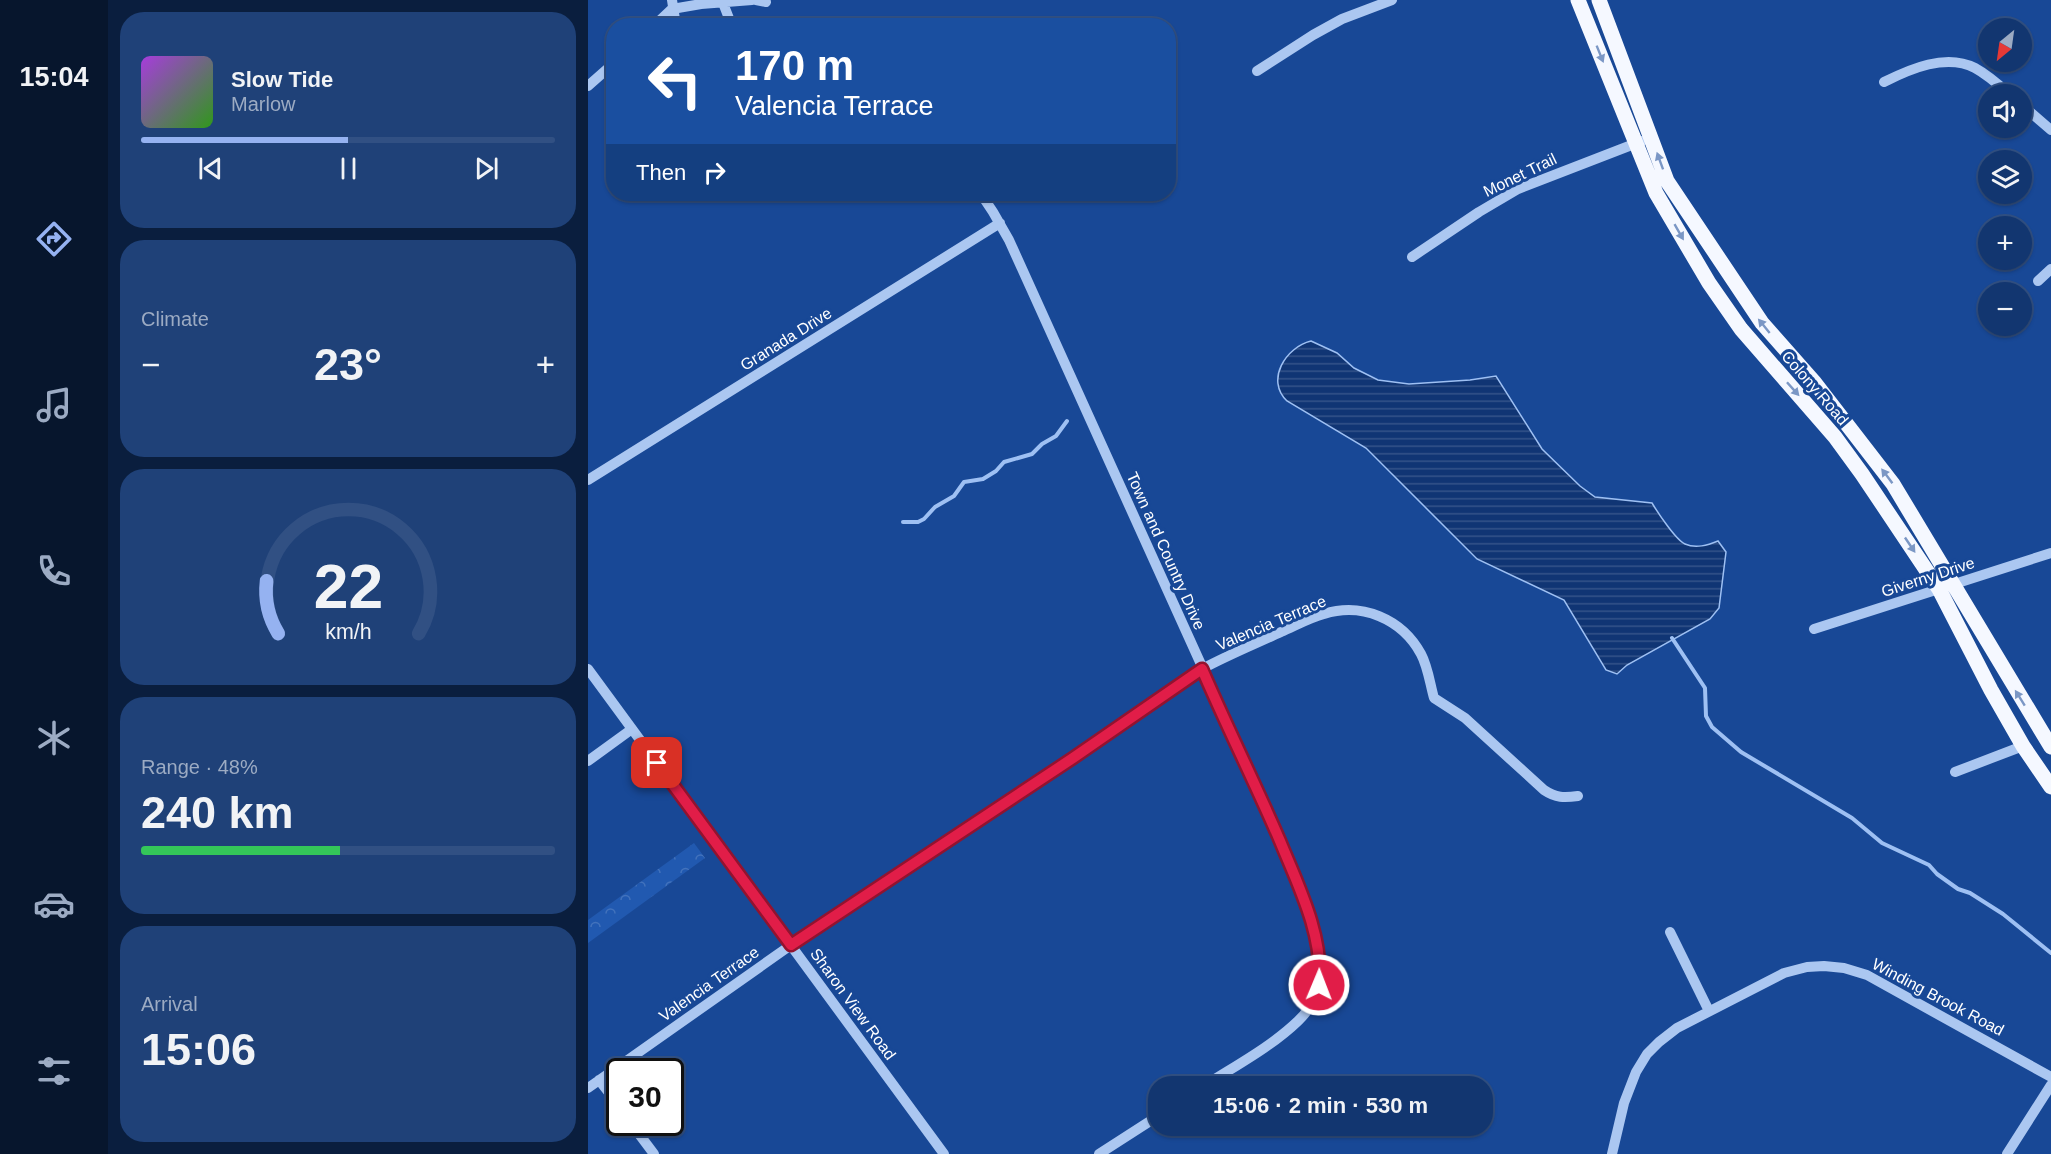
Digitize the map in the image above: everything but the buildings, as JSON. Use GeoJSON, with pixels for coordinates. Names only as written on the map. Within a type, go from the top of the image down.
{"type":"FeatureCollection","features":[{"type":"Feature","properties":{"kind":"main road","name":"Colony Road"},"geometry":{"type":"LineString","coordinates":[[1578,0],[1656,193],[1709,283],[1741,329],[1835,437],[1946,587],[2048,738]]}},
{"type":"Feature","properties":{"kind":"main road","name":"Colony Road"},"geometry":{"type":"LineString","coordinates":[[1599,0],[1667,181],[1762,323],[1815,383],[1893,484],[1946,587],[1991,690],[2023,746],[2051,787]]}},
{"type":"Feature","properties":{"kind":"street"},"geometry":{"type":"LineString","coordinates":[[1257,70],[1342,19],[1392,0]]}},
{"type":"Feature","properties":{"kind":"street"},"geometry":{"type":"LineString","coordinates":[[661,18],[672,4],[758,1]]}},
{"type":"Feature","properties":{"kind":"street"},"geometry":{"type":"LineString","coordinates":[[723,3],[729,18]]}},
{"type":"Feature","properties":{"kind":"street"},"geometry":{"type":"LineString","coordinates":[[1884,82],[1923,65],[1958,63],[1976,68],[1996,84]]}},
{"type":"Feature","properties":{"kind":"street"},"geometry":{"type":"LineString","coordinates":[[588,86],[606,70]]}},
{"type":"Feature","properties":{"kind":"street"},"geometry":{"type":"LineString","coordinates":[[2032,114],[2051,130]]}},
{"type":"Feature","properties":{"kind":"street","name":"Monet Trail"},"geometry":{"type":"LineString","coordinates":[[1412,257],[1518,189],[1651,138]]}},
{"type":"Feature","properties":{"kind":"street","name":"Town and Country Drive"},"geometry":{"type":"LineString","coordinates":[[986,201],[1000,223],[1296,877],[1317,941],[1320,969],[1317,993],[1309,1007],[1299,1020],[1219,1076]]}},
{"type":"Feature","properties":{"kind":"street","name":"Granada Drive"},"geometry":{"type":"LineString","coordinates":[[588,480],[1000,223]]}},
{"type":"Feature","properties":{"kind":"street"},"geometry":{"type":"LineString","coordinates":[[2038,281],[2051,269]]}},
{"type":"Feature","properties":{"kind":"street","name":"Giverny Drive"},"geometry":{"type":"LineString","coordinates":[[1814,628],[2051,553]]}},
{"type":"Feature","properties":{"kind":"street","name":"Valencia Terrace"},"geometry":{"type":"LineString","coordinates":[[588,1088],[791,945],[1073,758],[1202,669],[1323,614],[1341,610],[1362,610],[1386,619],[1399,627],[1411,639],[1424,660],[1434,698],[1465,718],[1544,790],[1564,798],[1578,796]]}},
{"type":"Feature","properties":{"kind":"street","name":"Sharon View Road"},"geometry":{"type":"LineString","coordinates":[[588,669],[944,1154]]}},
{"type":"Feature","properties":{"kind":"street"},"geometry":{"type":"LineString","coordinates":[[588,761],[632,729]]}},
{"type":"Feature","properties":{"kind":"street"},"geometry":{"type":"LineString","coordinates":[[1954,772],[2023,746]]}},
{"type":"Feature","properties":{"kind":"street"},"geometry":{"type":"LineString","coordinates":[[1670,932],[1709,1011]]}},
{"type":"Feature","properties":{"kind":"street","name":"Winding Brook Road"},"geometry":{"type":"LineString","coordinates":[[1612,1154],[1628,1091],[1647,1054],[1659,1042],[1677,1028],[1709,1011],[1784,973],[1807,967],[1844,968],[1867,975],[2051,1077]]}},
{"type":"Feature","properties":{"kind":"street"},"geometry":{"type":"LineString","coordinates":[[599,1080],[606,1089]]}},
{"type":"Feature","properties":{"kind":"street"},"geometry":{"type":"LineString","coordinates":[[2007,1154],[2051,1085]]}},
{"type":"Feature","properties":{"kind":"street"},"geometry":{"type":"LineString","coordinates":[[1099,1154],[1148,1122]]}},
{"type":"Feature","properties":{"kind":"street"},"geometry":{"type":"LineString","coordinates":[[640,1136],[654,1154]]}},
{"type":"Feature","properties":{"kind":"green space"},"geometry":{"type":"Polygon","coordinates":[[[694,843],[705,858],[588,943],[588,920],[694,843]]]}},
{"type":"Feature","properties":{"kind":"shaded area"},"geometry":{"type":"Polygon","coordinates":[[[1311,341],[1337,353],[1354,368],[1378,380],[1409,384],[1496,376],[1542,449],[1580,486],[1595,497],[1652,503],[1672,532],[1685,544],[1698,546],[1718,541],[1726,552],[1719,608],[1710,619],[1627,665],[1617,674],[1606,670],[1564,600],[1477,559],[1366,448],[1287,401],[1278,384],[1281,365],[1294,350],[1311,341]]]}},
{"type":"Feature","properties":{"kind":"waterway"},"geometry":{"type":"LineString","coordinates":[[903,522],[918,522],[924,519],[935,507],[954,496],[964,482],[983,479],[996,471],[1004,462],[1032,454],[1042,444],[1056,436],[1067,421]]}},
{"type":"Feature","properties":{"kind":"waterway"},"geometry":{"type":"LineString","coordinates":[[1672,638],[1705,688],[1706,716],[1712,727],[1741,752],[1852,818],[1882,843],[1929,865],[1937,874],[1958,889],[1970,893],[2003,914],[2051,953]]}},
{"type":"Feature","properties":{"kind":"route"},"geometry":{"type":"LineString","coordinates":[[657,763],[791,945],[1073,758],[1202,669],[1296,877],[1317,941],[1320,959],[1319,985]]}}]}
